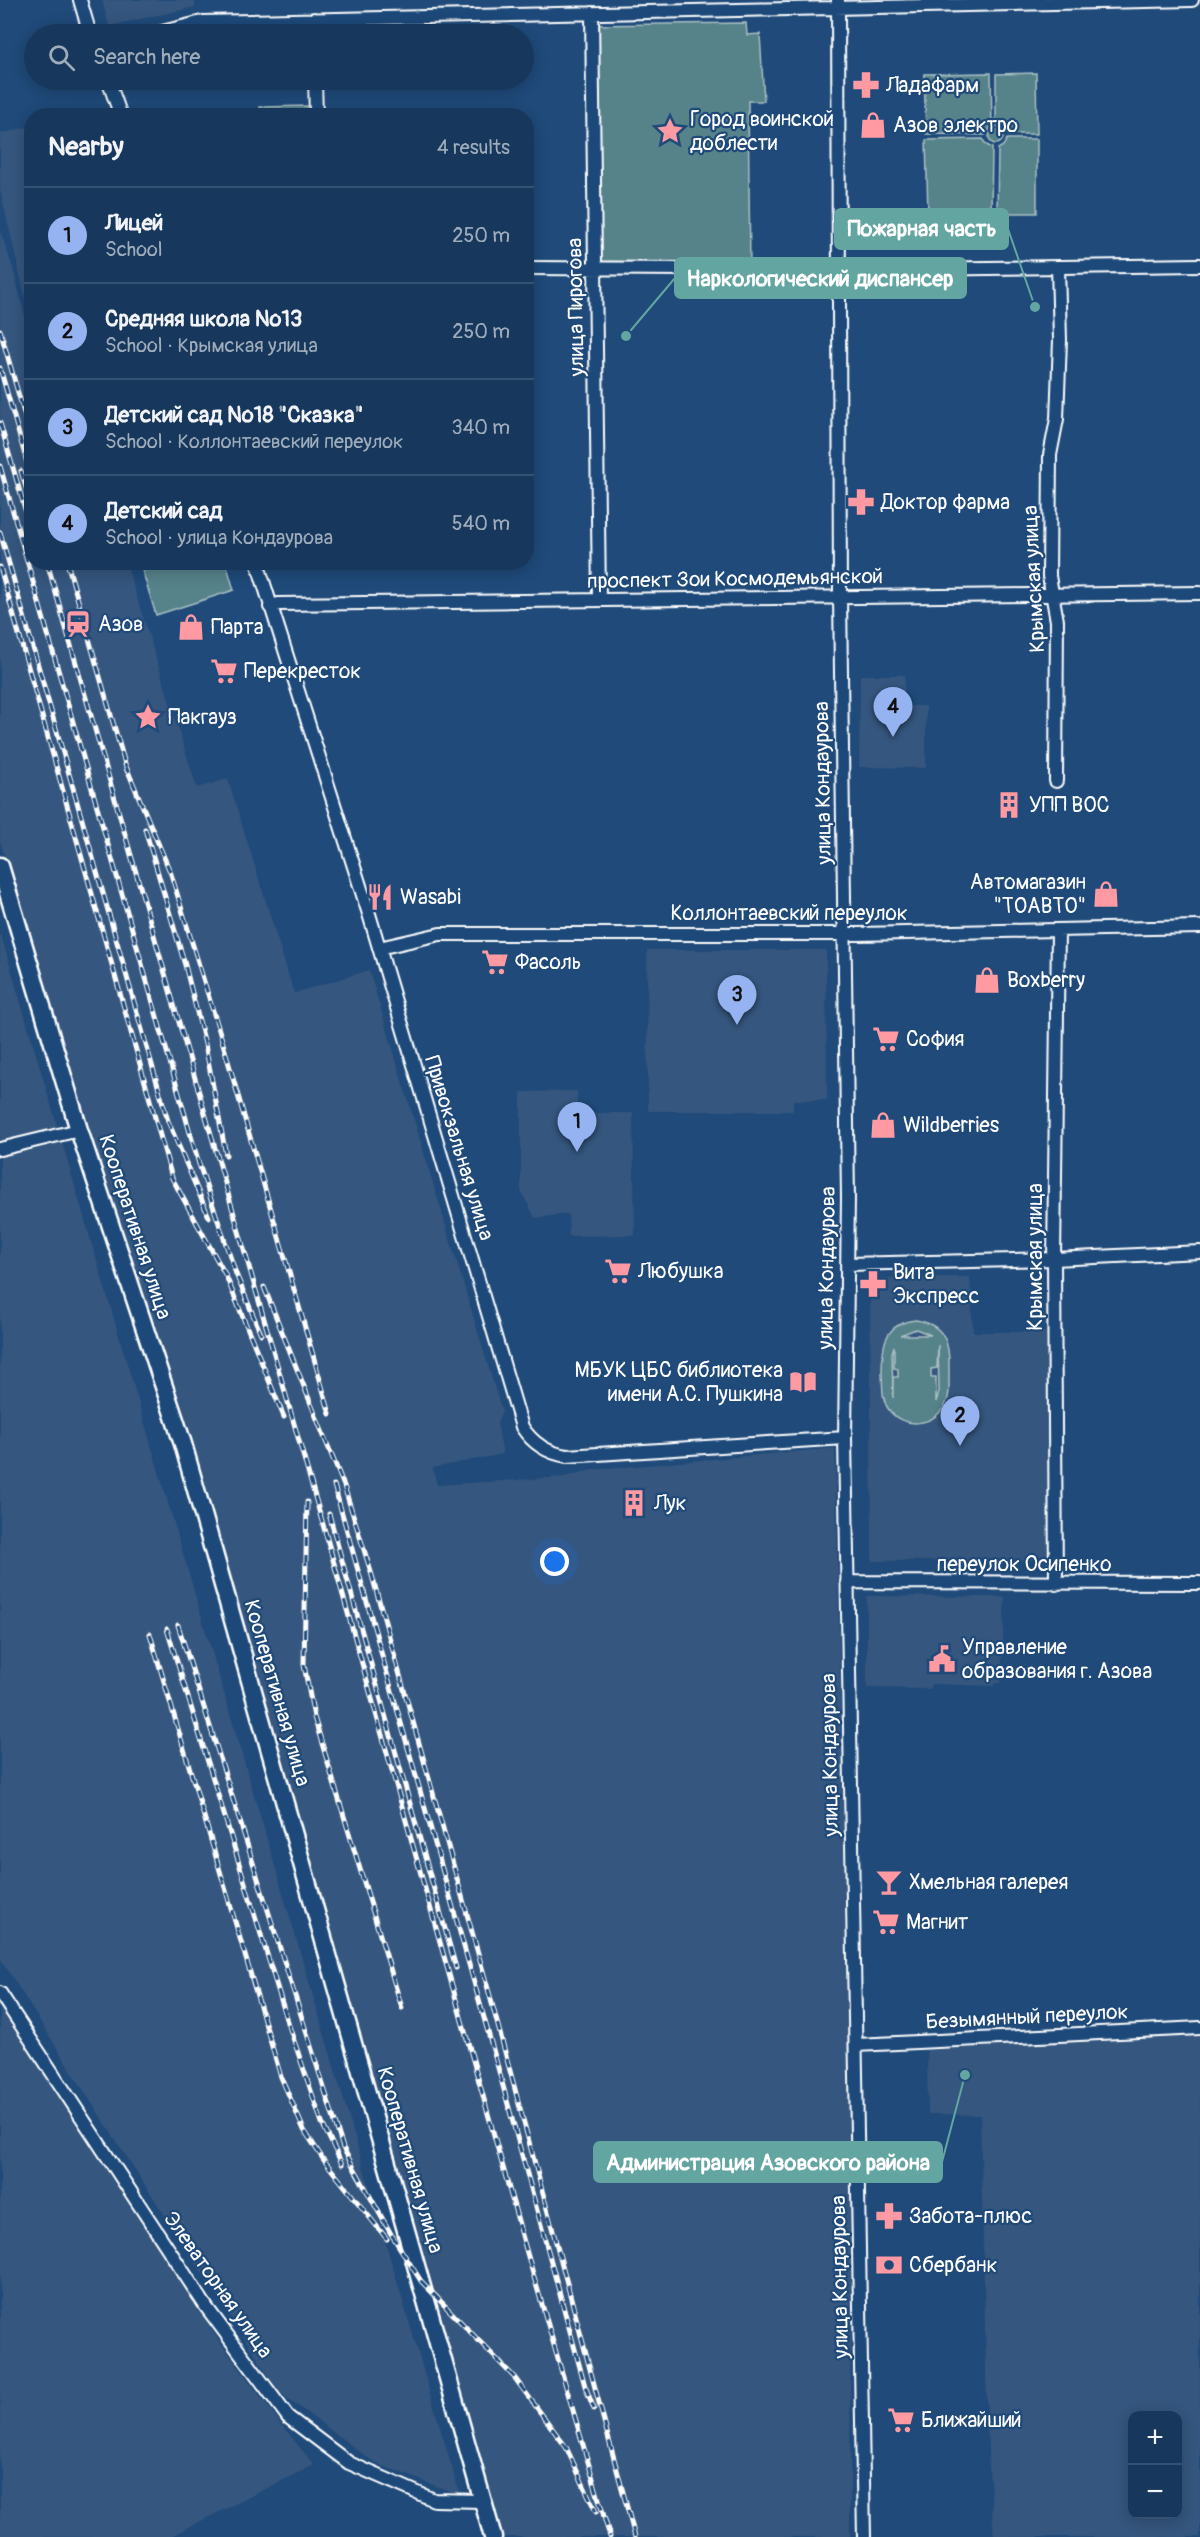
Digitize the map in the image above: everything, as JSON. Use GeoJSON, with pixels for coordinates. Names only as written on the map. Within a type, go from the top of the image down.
{"type":"FeatureCollection","features":[{"type":"Feature","properties":{"kind":"main road","name":"Кооперативная улица"},"geometry":{"type":"LineString","coordinates":[[0,866],[79,1130],[183,1444],[454,2394],[492,2537]]}},
{"type":"Feature","properties":{"kind":"street"},"geometry":{"type":"LineString","coordinates":[[78,0],[87,24]]}},
{"type":"Feature","properties":{"kind":"street"},"geometry":{"type":"LineString","coordinates":[[194,24],[838,4],[1192,0]]}},
{"type":"Feature","properties":{"kind":"street","name":"улица Кондаурова"},"geometry":{"type":"LineString","coordinates":[[838,4],[840,597],[847,1264],[845,1438],[864,2537]]}},
{"type":"Feature","properties":{"kind":"street","name":"улица Пирогова"},"geometry":{"type":"LineString","coordinates":[[592,13],[599,600]]}},
{"type":"Feature","properties":{"kind":"street"},"geometry":{"type":"LineString","coordinates":[[314,19],[314,24]]}},
{"type":"Feature","properties":{"kind":"street"},"geometry":{"type":"LineString","coordinates":[[112,90],[118,108]]}},
{"type":"Feature","properties":{"kind":"street"},"geometry":{"type":"LineString","coordinates":[[315,90],[316,108]]}},
{"type":"Feature","properties":{"kind":"street"},"geometry":{"type":"LineString","coordinates":[[534,268],[840,270],[1200,265]]}},
{"type":"Feature","properties":{"kind":"street","name":"Крымская улица"},"geometry":{"type":"LineString","coordinates":[[1056,781],[1057,621],[1049,576],[1050,462],[1057,418],[1059,374],[1058,267]]}},
{"type":"Feature","properties":{"kind":"street","name":"Привокзальная улица"},"geometry":{"type":"LineString","coordinates":[[259,570],[380,948],[522,1427],[529,1438],[538,1446],[567,1456],[845,1438]]}},
{"type":"Feature","properties":{"kind":"street","name":"проспект Зои Космодемьянской"},"geometry":{"type":"LineString","coordinates":[[270,606],[278,604],[1200,593]]}},
{"type":"Feature","properties":{"kind":"street","name":"Коллонтаевский переулок"},"geometry":{"type":"LineString","coordinates":[[380,948],[440,934],[844,933],[1200,927]]}},
{"type":"Feature","properties":{"kind":"street","name":"Крымская улица"},"geometry":{"type":"LineString","coordinates":[[1056,1584],[1054,1259],[1058,931]]}},
{"type":"Feature","properties":{"kind":"street"},"geometry":{"type":"LineString","coordinates":[[0,1149],[79,1130]]}},
{"type":"Feature","properties":{"kind":"street"},"geometry":{"type":"LineString","coordinates":[[847,1264],[1054,1259],[1200,1252]]}},
{"type":"Feature","properties":{"kind":"street","name":"переулок Осипенко"},"geometry":{"type":"LineString","coordinates":[[847,1582],[1200,1583]]}},
{"type":"Feature","properties":{"kind":"street","name":"Элеваторная улица"},"geometry":{"type":"LineString","coordinates":[[0,1993],[207,2308],[288,2417],[349,2463],[434,2500],[482,2501]]}},
{"type":"Feature","properties":{"kind":"street","name":"Безымянный переулок"},"geometry":{"type":"LineString","coordinates":[[856,2045],[1200,2028]]}},
{"type":"Feature","properties":{"kind":"shaded area"},"geometry":{"type":"Polygon","coordinates":[[[102,0],[195,0],[195,7],[118,24],[108,24],[102,0]]]}},
{"type":"Feature","properties":{"kind":"shaded area"},"geometry":{"type":"Polygon","coordinates":[[[24,128],[24,292],[0,190],[0,134],[24,128]]]}},
{"type":"Feature","properties":{"kind":"shaded area"},"geometry":{"type":"Polygon","coordinates":[[[0,231],[13,268],[24,313],[24,570],[128,570],[197,788],[228,779],[294,993],[369,970],[502,1412],[497,1423],[503,1454],[433,1468],[437,1485],[564,1477],[591,1470],[835,1448],[851,2185],[850,2537],[504,2537],[363,2047],[0,841],[0,231]]]}},
{"type":"Feature","properties":{"kind":"shaded area"},"geometry":{"type":"Polygon","coordinates":[[[860,675],[905,675],[904,706],[926,706],[926,768],[859,767],[860,675]]]}},
{"type":"Feature","properties":{"kind":"shaded area"},"geometry":{"type":"Polygon","coordinates":[[[0,932],[460,2495],[375,2463],[280,2393],[0,1958],[0,932]]]}},
{"type":"Feature","properties":{"kind":"shaded area"},"geometry":{"type":"Polygon","coordinates":[[[647,950],[826,950],[827,1100],[793,1100],[793,1111],[648,1111],[647,950]]]}},
{"type":"Feature","properties":{"kind":"shaded area"},"geometry":{"type":"Polygon","coordinates":[[[577,1091],[577,1113],[633,1113],[635,1235],[569,1236],[568,1214],[535,1218],[521,1191],[521,1092],[577,1091]]]}},
{"type":"Feature","properties":{"kind":"shaded area"},"geometry":{"type":"Polygon","coordinates":[[[970,1277],[973,1332],[1047,1332],[1048,1560],[872,1561],[870,1278],[970,1277]]]}},
{"type":"Feature","properties":{"kind":"shaded area"},"geometry":{"type":"Polygon","coordinates":[[[867,1596],[1005,1597],[1001,1683],[995,1683],[994,1686],[931,1684],[930,1689],[867,1688],[867,1596]]]}},
{"type":"Feature","properties":{"kind":"shaded area"},"geometry":{"type":"Polygon","coordinates":[[[0,2001],[217,2338],[314,2465],[169,2537],[0,2537],[0,2001]]]}},
{"type":"Feature","properties":{"kind":"shaded area"},"geometry":{"type":"Polygon","coordinates":[[[1200,2034],[1200,2537],[994,2537],[988,2454],[980,2115],[928,2114],[927,2050],[1200,2034]]]}},
{"type":"Feature","properties":{"kind":"green space"},"geometry":{"type":"Polygon","coordinates":[[[746,23],[747,35],[760,34],[764,101],[748,101],[750,267],[596,267],[593,25],[746,23]]]}},
{"type":"Feature","properties":{"kind":"green space"},"geometry":{"type":"Polygon","coordinates":[[[991,73],[992,126],[985,135],[926,134],[924,74],[991,73]]]}},
{"type":"Feature","properties":{"kind":"green space"},"geometry":{"type":"Polygon","coordinates":[[[1036,73],[1037,134],[1007,134],[996,126],[996,74],[1036,73]]]}},
{"type":"Feature","properties":{"kind":"green space"},"geometry":{"type":"Polygon","coordinates":[[[309,106],[309,108],[260,108],[309,106]]]}},
{"type":"Feature","properties":{"kind":"green space"},"geometry":{"type":"Polygon","coordinates":[[[996,130],[1001,132],[1003,137],[1001,142],[996,144],[991,142],[989,137],[991,132],[996,130]]]}},
{"type":"Feature","properties":{"kind":"green space"},"geometry":{"type":"Polygon","coordinates":[[[983,139],[985,144],[992,148],[991,212],[928,213],[926,140],[983,139]]]}},
{"type":"Feature","properties":{"kind":"green space"},"geometry":{"type":"Polygon","coordinates":[[[1007,139],[1037,139],[1037,213],[997,213],[998,149],[1007,139]]]}},
{"type":"Feature","properties":{"kind":"green space"},"geometry":{"type":"Polygon","coordinates":[[[142,570],[228,570],[234,590],[156,615],[142,570]]]}},
{"type":"Feature","properties":{"kind":"green space"},"geometry":{"type":"Polygon","coordinates":[[[916,1320],[936,1328],[942,1334],[948,1350],[949,1395],[941,1411],[935,1417],[919,1423],[903,1421],[895,1416],[886,1406],[883,1392],[884,1346],[891,1331],[905,1322],[916,1320]],[[916,1329],[900,1335],[931,1335],[916,1329]],[[938,1345],[937,1368],[931,1369],[931,1377],[936,1377],[936,1402],[939,1391],[938,1345]],[[894,1346],[892,1353],[893,1398],[893,1377],[898,1377],[898,1369],[894,1368],[894,1346]]]}},
{"type":"Feature","properties":{"kind":"railway"},"geometry":{"type":"LineString","coordinates":[[0,330],[24,413]]}},
{"type":"Feature","properties":{"kind":"railway"},"geometry":{"type":"LineString","coordinates":[[0,368],[24,452]]}},
{"type":"Feature","properties":{"kind":"railway"},"geometry":{"type":"LineString","coordinates":[[0,423],[24,506]]}},
{"type":"Feature","properties":{"kind":"railway"},"geometry":{"type":"LineString","coordinates":[[0,466],[24,550]]}},
{"type":"Feature","properties":{"kind":"railway"},"geometry":{"type":"LineString","coordinates":[[21,471],[24,481]]}},
{"type":"Feature","properties":{"kind":"railway"},"geometry":{"type":"LineString","coordinates":[[0,532],[168,1121],[209,1217]]}},
{"type":"Feature","properties":{"kind":"railway"},"geometry":{"type":"LineString","coordinates":[[0,567],[172,1178],[226,1276],[284,1417]]}},
{"type":"Feature","properties":{"kind":"railway"},"geometry":{"type":"LineString","coordinates":[[30,570],[199,1164],[236,1274],[261,1334]]}},
{"type":"Feature","properties":{"kind":"railway"},"geometry":{"type":"LineString","coordinates":[[49,570],[330,1549],[527,2253],[610,2537]]}},
{"type":"Feature","properties":{"kind":"railway"},"geometry":{"type":"LineString","coordinates":[[69,570],[127,771]]}},
{"type":"Feature","properties":{"kind":"railway"},"geometry":{"type":"LineString","coordinates":[[125,764],[171,874],[222,1040],[330,1414]]}},
{"type":"Feature","properties":{"kind":"railway"},"geometry":{"type":"LineString","coordinates":[[145,829],[185,965],[205,1044],[226,1155]]}},
{"type":"Feature","properties":{"kind":"railway"},"geometry":{"type":"LineString","coordinates":[[264,1287],[344,1486],[371,1572],[490,1996],[635,2537]]}},
{"type":"Feature","properties":{"kind":"railway"},"geometry":{"type":"LineString","coordinates":[[334,1485],[585,2386],[594,2409]]}},
{"type":"Feature","properties":{"kind":"railway"},"geometry":{"type":"LineString","coordinates":[[307,1502],[304,1665],[314,1717],[402,2008]]}},
{"type":"Feature","properties":{"kind":"railway"},"geometry":{"type":"LineString","coordinates":[[329,1514],[456,1968]]}},
{"type":"Feature","properties":{"kind":"railway"},"geometry":{"type":"LineString","coordinates":[[178,1625],[343,2148],[391,2234],[421,2281],[514,2377],[566,2447],[596,2512]]}},
{"type":"Feature","properties":{"kind":"railway"},"geometry":{"type":"LineString","coordinates":[[167,1629],[290,2029],[322,2123],[342,2164]]}},
{"type":"Feature","properties":{"kind":"railway"},"geometry":{"type":"LineString","coordinates":[[150,1634],[281,2077],[304,2130],[323,2159],[387,2239]]}},
{"type":"Feature","properties":{"kind":"place","name":"Ладафарм"},"geometry":{"type":"Point","coordinates":[866,85]}},
{"type":"Feature","properties":{"kind":"place","name":"Азов электро"},"geometry":{"type":"Point","coordinates":[873,125]}},
{"type":"Feature","properties":{"kind":"place","name":"Город воинской доблести"},"geometry":{"type":"Point","coordinates":[670,131]}},
{"type":"Feature","properties":{"kind":"place","name":"Пожарная часть"},"geometry":{"type":"Point","coordinates":[1035,307]}},
{"type":"Feature","properties":{"kind":"place","name":"Наркологический диспансер"},"geometry":{"type":"Point","coordinates":[626,336]}},
{"type":"Feature","properties":{"kind":"place","name":"Доктор фарма"},"geometry":{"type":"Point","coordinates":[861,502]}},
{"type":"Feature","properties":{"kind":"place","name":"Азов"},"geometry":{"type":"Point","coordinates":[78,624]}},
{"type":"Feature","properties":{"kind":"place","name":"Парта"},"geometry":{"type":"Point","coordinates":[191,627]}},
{"type":"Feature","properties":{"kind":"place","name":"Перекресток"},"geometry":{"type":"Point","coordinates":[224,671]}},
{"type":"Feature","properties":{"kind":"place","name":"Пакгауз"},"geometry":{"type":"Point","coordinates":[148,717]}},
{"type":"Feature","properties":{"kind":"place","name":"Детский сад"},"geometry":{"type":"Point","coordinates":[893,737]}},
{"type":"Feature","properties":{"kind":"place","name":"УПП ВОС"},"geometry":{"type":"Point","coordinates":[1009,805]}},
{"type":"Feature","properties":{"kind":"place","name":"Автомагазин \"ТОАВТО\""},"geometry":{"type":"Point","coordinates":[1106,894]}},
{"type":"Feature","properties":{"kind":"place","name":"Wasabi"},"geometry":{"type":"Point","coordinates":[380,897]}},
{"type":"Feature","properties":{"kind":"place","name":"Фасоль"},"geometry":{"type":"Point","coordinates":[495,962]}},
{"type":"Feature","properties":{"kind":"place","name":"Boxberry"},"geometry":{"type":"Point","coordinates":[987,980]}},
{"type":"Feature","properties":{"kind":"place","name":"Детский сад №18 \"Сказка\""},"geometry":{"type":"Point","coordinates":[737,1025]}},
{"type":"Feature","properties":{"kind":"place","name":"София"},"geometry":{"type":"Point","coordinates":[886,1039]}},
{"type":"Feature","properties":{"kind":"place","name":"Wildberries"},"geometry":{"type":"Point","coordinates":[883,1125]}},
{"type":"Feature","properties":{"kind":"place","name":"Лицей"},"geometry":{"type":"Point","coordinates":[577,1152]}},
{"type":"Feature","properties":{"kind":"place","name":"Любушка"},"geometry":{"type":"Point","coordinates":[618,1271]}},
{"type":"Feature","properties":{"kind":"place","name":"Вита Экспресс"},"geometry":{"type":"Point","coordinates":[873,1284]}},
{"type":"Feature","properties":{"kind":"place","name":"МБУК ЦБС библиотека имени А.С. Пушкина"},"geometry":{"type":"Point","coordinates":[803,1382]}},
{"type":"Feature","properties":{"kind":"place","name":"Средняя школа №13"},"geometry":{"type":"Point","coordinates":[960,1446]}},
{"type":"Feature","properties":{"kind":"place","name":"Лук"},"geometry":{"type":"Point","coordinates":[634,1503]}},
{"type":"Feature","properties":{"kind":"place","name":"Управление образования г. Азова"},"geometry":{"type":"Point","coordinates":[942,1659]}},
{"type":"Feature","properties":{"kind":"place","name":"Хмельная галерея"},"geometry":{"type":"Point","coordinates":[889,1882]}},
{"type":"Feature","properties":{"kind":"place","name":"Магнит"},"geometry":{"type":"Point","coordinates":[886,1922]}},
{"type":"Feature","properties":{"kind":"place","name":"Администрация Азовского района"},"geometry":{"type":"Point","coordinates":[965,2075]}},
{"type":"Feature","properties":{"kind":"place","name":"Забота-плюс"},"geometry":{"type":"Point","coordinates":[889,2216]}},
{"type":"Feature","properties":{"kind":"place","name":"Сбербанк"},"geometry":{"type":"Point","coordinates":[889,2265]}},
{"type":"Feature","properties":{"kind":"place","name":"Ближайший"},"geometry":{"type":"Point","coordinates":[901,2420]}}]}
